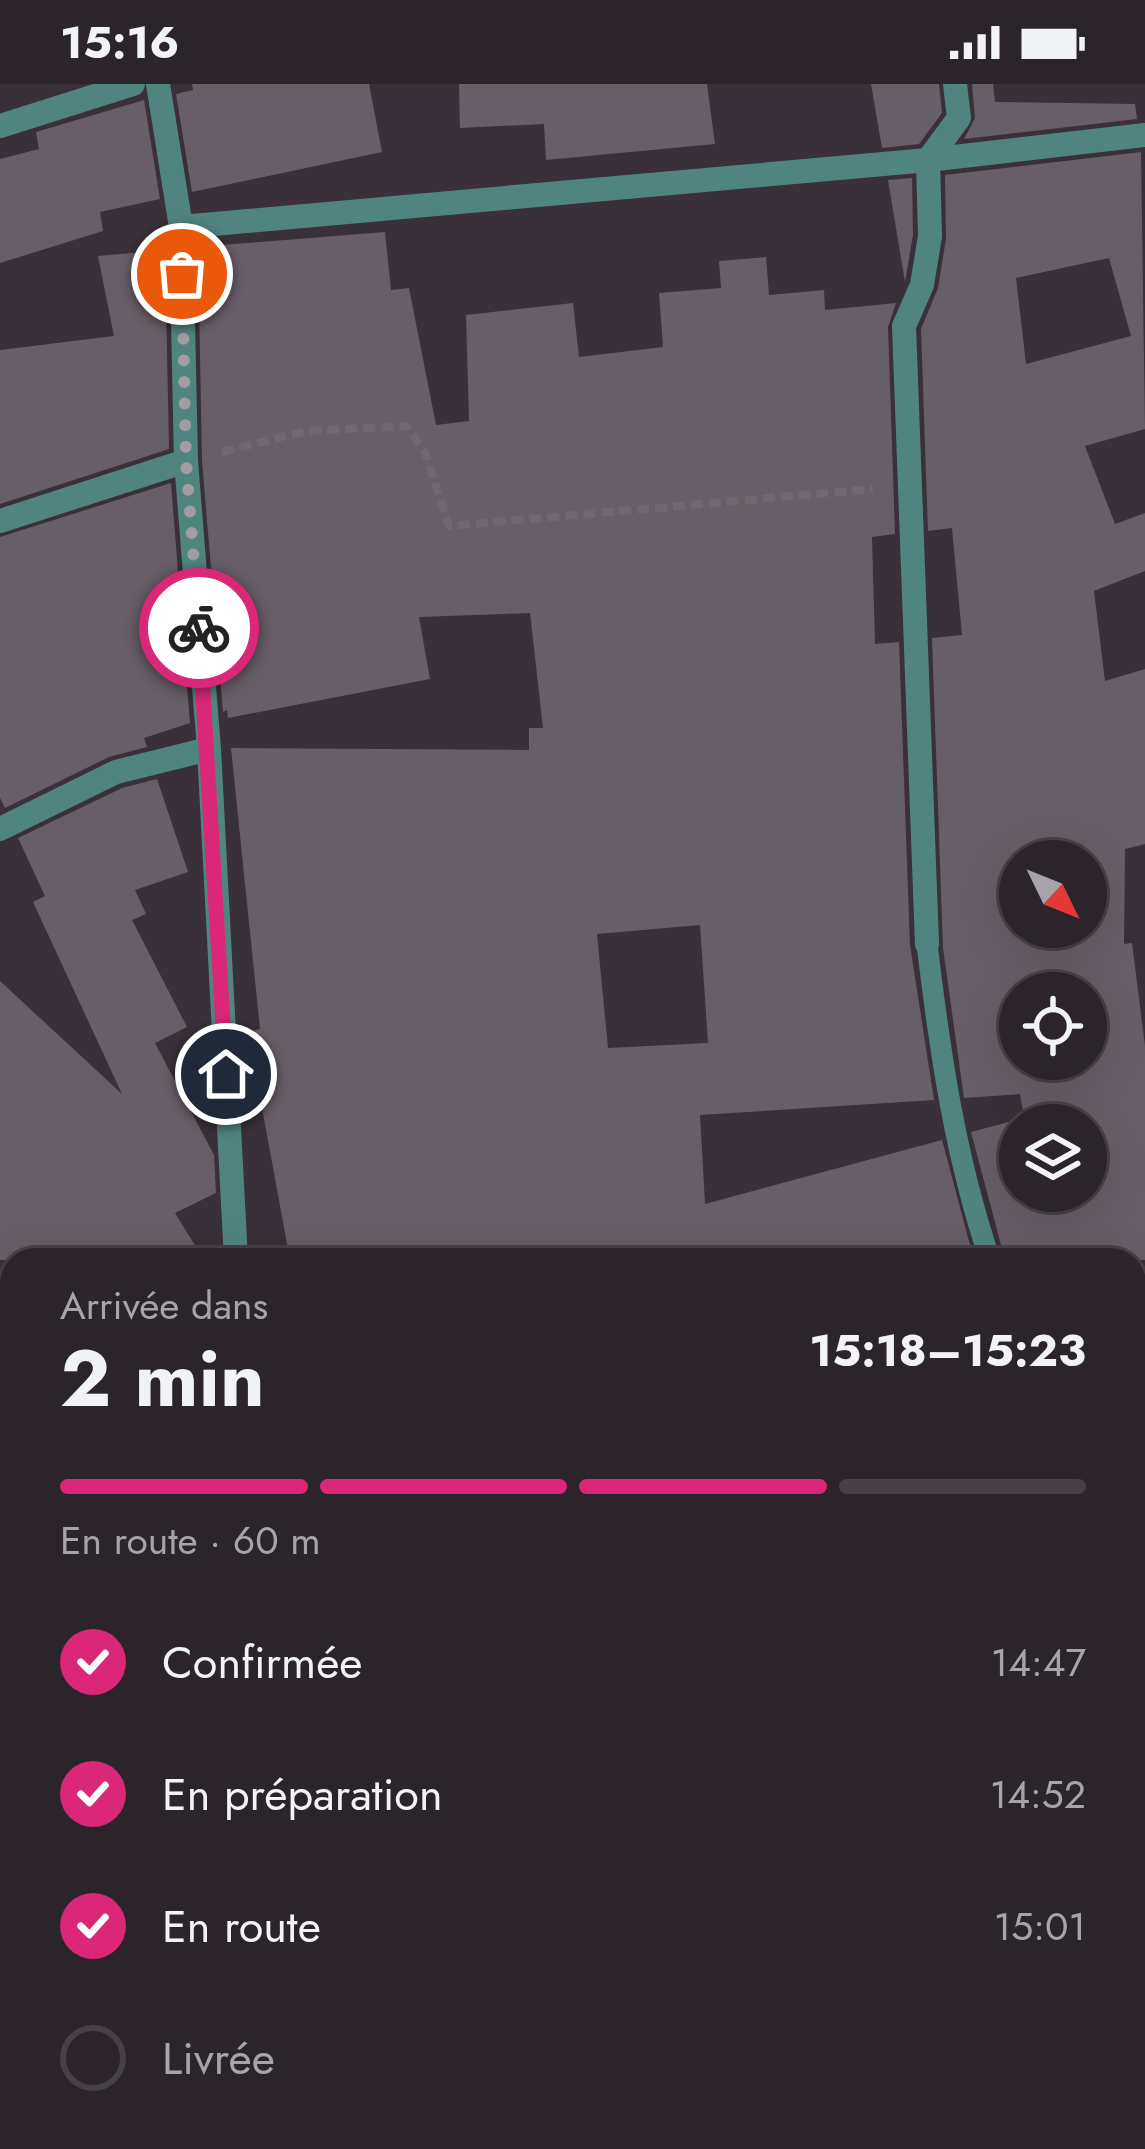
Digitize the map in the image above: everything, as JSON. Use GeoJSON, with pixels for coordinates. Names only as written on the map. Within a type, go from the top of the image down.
{"type":"FeatureCollection","features":[{"type":"Feature","properties":{"kind":"street"},"geometry":{"type":"LineString","coordinates":[[0,126],[133,84]]}},
{"type":"Feature","properties":{"kind":"street"},"geometry":{"type":"LineString","coordinates":[[158,84],[181,226],[186,461],[209,749],[235,1248]]}},
{"type":"Feature","properties":{"kind":"street"},"geometry":{"type":"LineString","coordinates":[[927,944],[904,326],[922,285],[930,236],[928,160],[959,118],[955,84]]}},
{"type":"Feature","properties":{"kind":"street"},"geometry":{"type":"LineString","coordinates":[[181,226],[928,160],[1145,135]]}},
{"type":"Feature","properties":{"kind":"street"},"geometry":{"type":"LineString","coordinates":[[0,521],[186,461]]}},
{"type":"Feature","properties":{"kind":"street"},"geometry":{"type":"LineString","coordinates":[[0,829],[116,772],[209,749]]}},
{"type":"Feature","properties":{"kind":"lane"},"geometry":{"type":"LineString","coordinates":[[927,944],[944,1085],[967,1192],[986,1248]]}},
{"type":"Feature","properties":{"kind":"path"},"geometry":{"type":"LineString","coordinates":[[186,461],[306,431],[407,426],[425,452],[449,526],[910,486]]}},
{"type":"Feature","properties":{"kind":"building"},"geometry":{"type":"Polygon","coordinates":[[[192,84],[369,84],[382,152],[192,192],[176,94],[193,90],[192,84]]]}},
{"type":"Feature","properties":{"kind":"building"},"geometry":{"type":"Polygon","coordinates":[[[459,84],[707,84],[715,144],[546,160],[544,124],[460,128],[459,84]]]}},
{"type":"Feature","properties":{"kind":"building"},"geometry":{"type":"Polygon","coordinates":[[[871,84],[939,84],[942,113],[919,144],[882,148],[871,84]]]}},
{"type":"Feature","properties":{"kind":"building"},"geometry":{"type":"Polygon","coordinates":[[[972,84],[993,84],[995,102],[1135,104],[1137,119],[964,139],[975,118],[972,84]]]}},
{"type":"Feature","properties":{"kind":"building"},"geometry":{"type":"Polygon","coordinates":[[[144,100],[160,199],[100,212],[103,231],[0,263],[0,159],[39,149],[36,132],[144,100]]]}},
{"type":"Feature","properties":{"kind":"building"},"geometry":{"type":"Polygon","coordinates":[[[1141,152],[1145,429],[1085,446],[1115,524],[1145,513],[1145,571],[1094,591],[1105,681],[1145,669],[1145,844],[1125,849],[1124,944],[1132,943],[1145,1046],[1145,1248],[1002,1248],[971,1132],[999,1125],[999,1212],[1107,1212],[1107,1104],[1022,1104],[1020,1094],[964,1098],[943,948],[932,638],[962,635],[952,528],[928,531],[921,329],[938,288],[946,239],[945,175],[1141,152]],[[1109,258],[1016,278],[1026,364],[1131,336],[1109,258]]]}},
{"type":"Feature","properties":{"kind":"building"},"geometry":{"type":"Polygon","coordinates":[[[912,178],[913,235],[905,282],[888,180],[912,178]]]}},
{"type":"Feature","properties":{"kind":"building"},"geometry":{"type":"Polygon","coordinates":[[[385,232],[391,290],[409,288],[436,425],[469,421],[466,315],[573,303],[579,357],[663,347],[659,293],[721,288],[719,261],[766,257],[769,295],[824,290],[825,310],[896,303],[888,327],[895,534],[872,537],[875,644],[899,642],[910,945],[934,1100],[700,1115],[705,1204],[942,1140],[971,1248],[288,1248],[248,1032],[260,1029],[231,748],[529,750],[529,728],[543,728],[530,613],[419,617],[430,679],[228,718],[227,710],[223,712],[202,460],[198,247],[385,232]],[[700,925],[597,934],[608,1048],[708,1043],[700,925]]]}},
{"type":"Feature","properties":{"kind":"building"},"geometry":{"type":"Polygon","coordinates":[[[165,250],[169,449],[0,504],[0,350],[114,336],[98,256],[165,250]]]}},
{"type":"Feature","properties":{"kind":"building"},"geometry":{"type":"Polygon","coordinates":[[[171,483],[190,723],[144,738],[147,747],[109,757],[5,808],[0,798],[0,537],[171,483]]]}},
{"type":"Feature","properties":{"kind":"building"},"geometry":{"type":"Polygon","coordinates":[[[157,779],[188,872],[135,890],[146,914],[132,920],[187,1027],[155,1043],[214,1155],[216,1193],[175,1213],[197,1248],[0,1248],[0,981],[122,1094],[33,902],[45,896],[18,838],[122,788],[157,779]]]}},
{"type":"Feature","properties":{"kind":"way so far"},"geometry":{"type":"LineString","coordinates":[[182,274],[186,461],[199,628]]}},
{"type":"Feature","properties":{"kind":"route"},"geometry":{"type":"LineString","coordinates":[[199,628],[226,1074]]}}]}
